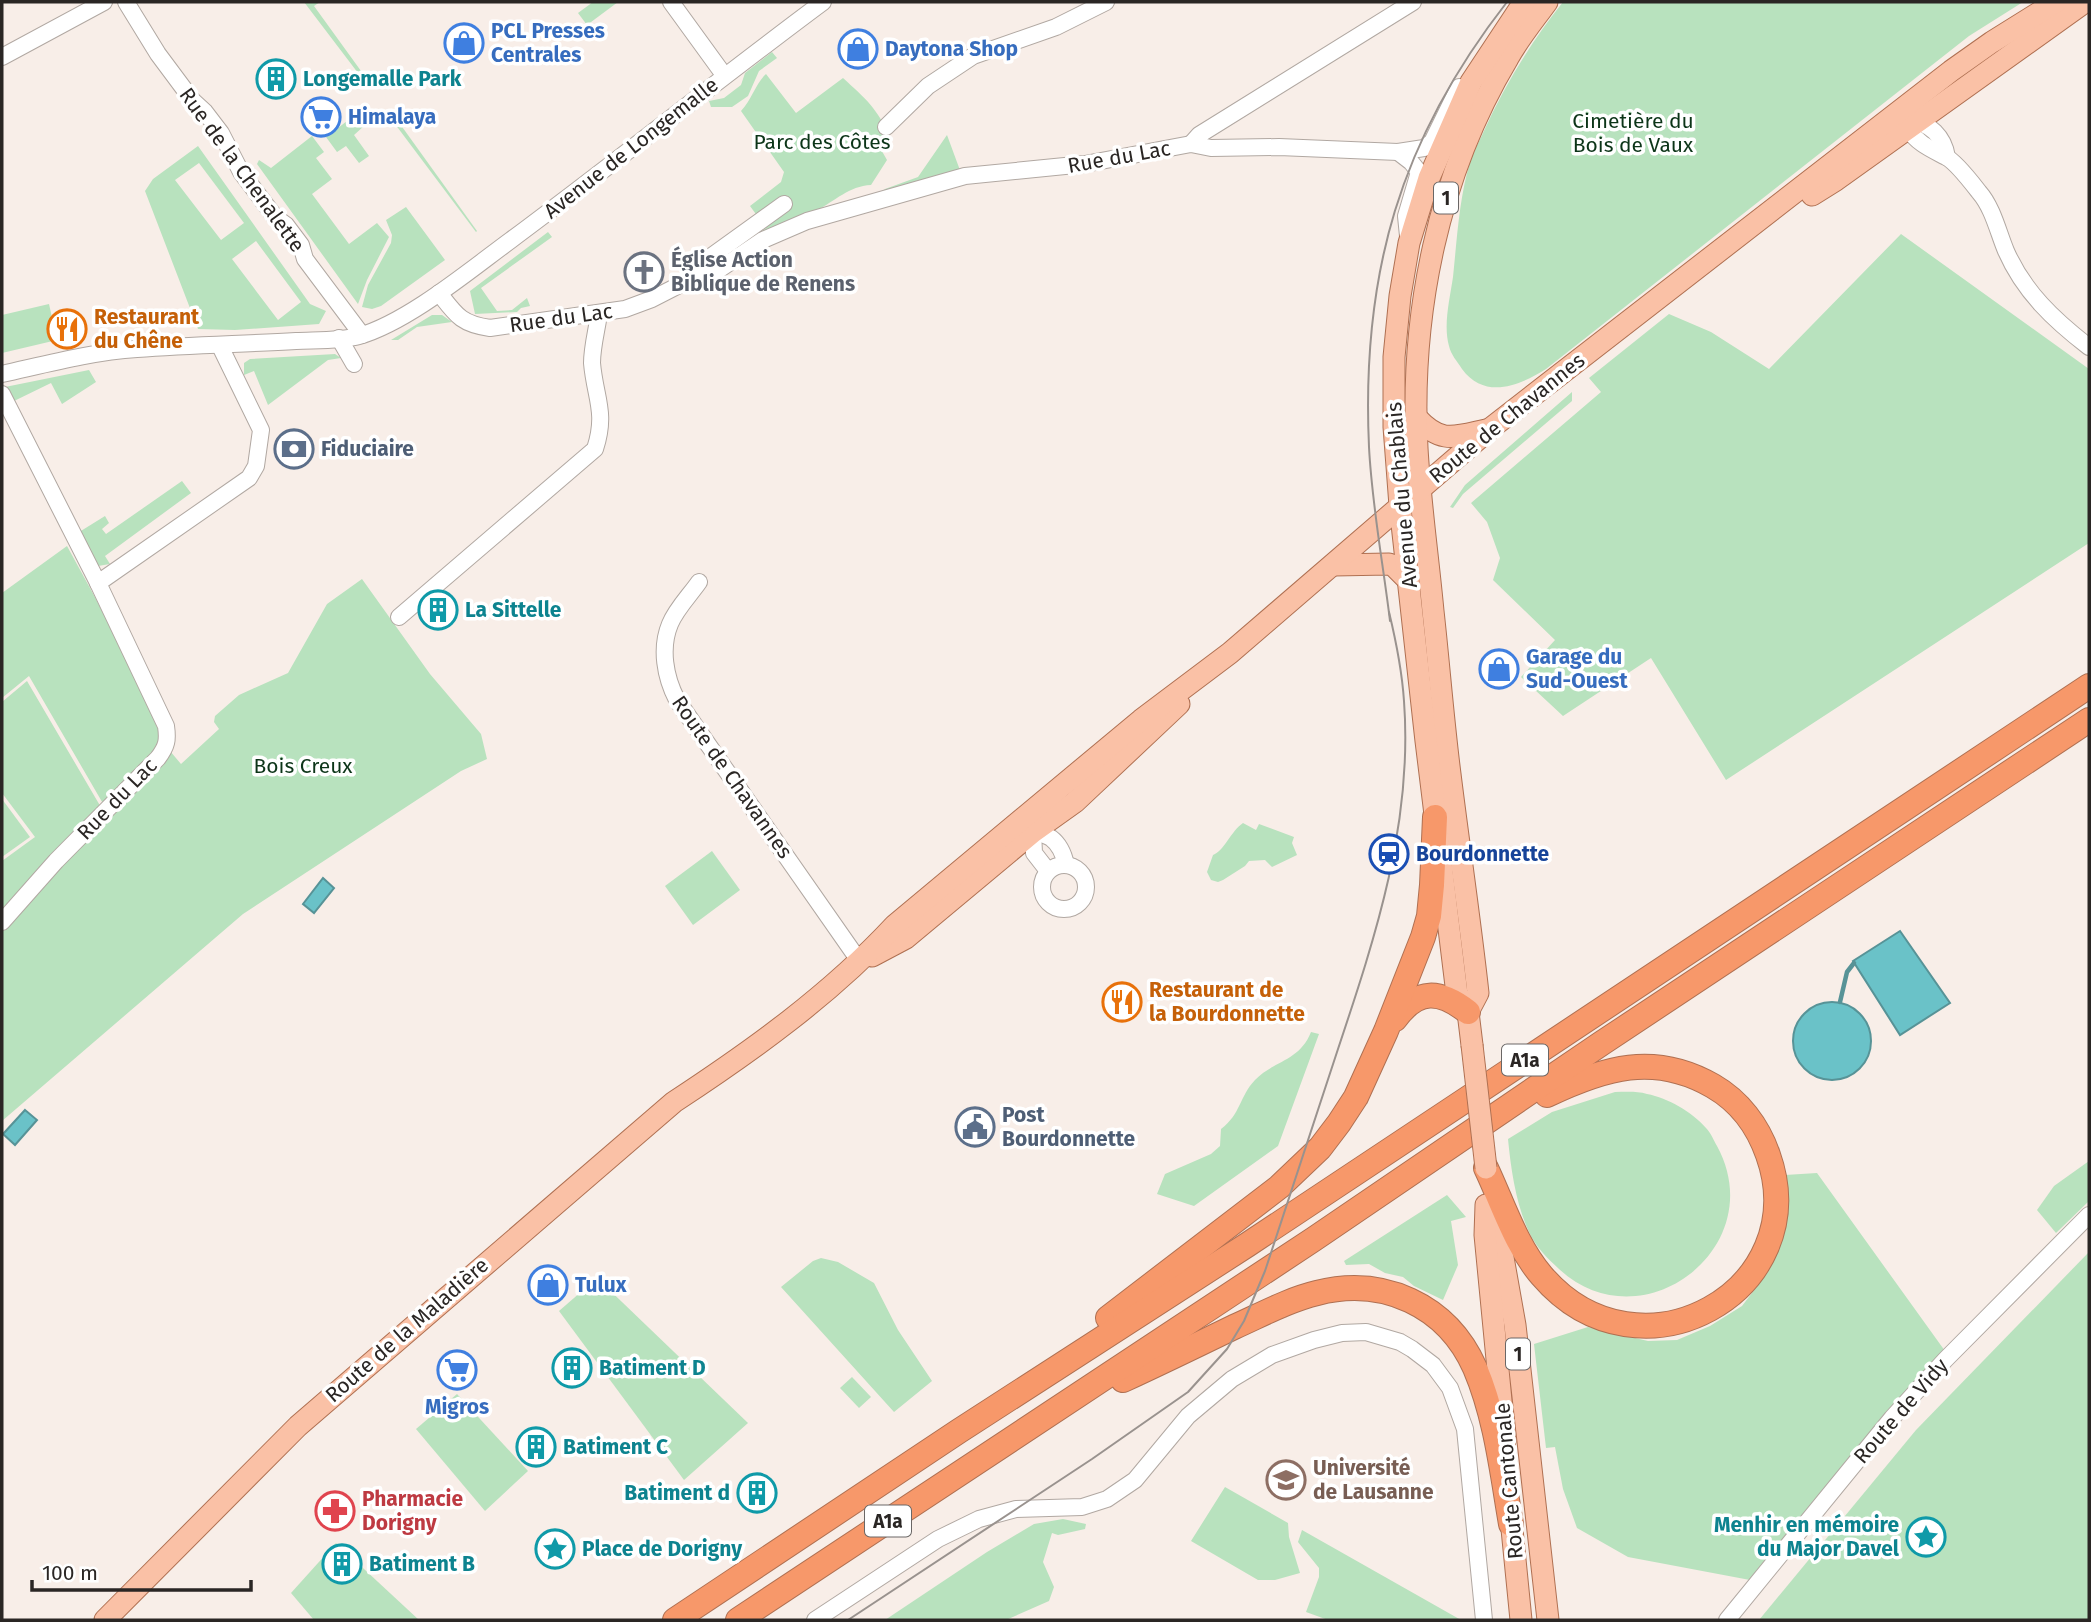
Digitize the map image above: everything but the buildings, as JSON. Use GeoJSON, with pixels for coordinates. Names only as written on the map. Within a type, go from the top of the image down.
{"type":"FeatureCollection","features":[{"type":"Feature","properties":{"kind":"highway","name":"A1a"},"geometry":{"type":"LineString","coordinates":[[675,1620],[959,1431],[1247,1245],[2089,686]]}},
{"type":"Feature","properties":{"kind":"highway","name":"A1a"},"geometry":{"type":"LineString","coordinates":[[738,1620],[2089,720]]}},
{"type":"Feature","properties":{"kind":"highway"},"geometry":{"type":"LineString","coordinates":[[959,1431],[1279,1187],[1320,1148],[1356,1097],[1413,966],[1429,916],[1435,817]]}},
{"type":"Feature","properties":{"kind":"highway"},"geometry":{"type":"LineString","coordinates":[[1386,1031],[1405,1006],[1414,999],[1425,996],[1452,1000],[1468,1013]]}},
{"type":"Feature","properties":{"kind":"highway"},"geometry":{"type":"LineString","coordinates":[[1468,1135],[1521,1107],[1595,1074],[1622,1067],[1668,1069],[1695,1077],[1717,1088],[1748,1116],[1771,1161],[1775,1207],[1770,1233],[1754,1268],[1727,1298],[1707,1311],[1672,1324],[1632,1326],[1610,1322],[1588,1313],[1568,1300],[1542,1276],[1524,1250],[1486,1168]]}},
{"type":"Feature","properties":{"kind":"highway"},"geometry":{"type":"LineString","coordinates":[[1037,1422],[1295,1300],[1338,1289],[1377,1289],[1403,1296],[1426,1308],[1446,1325],[1465,1349],[1475,1368],[1487,1404],[1511,1524]]}},
{"type":"Feature","properties":{"kind":"main road","name":"Avenue du Chablais"},"geometry":{"type":"LineString","coordinates":[[1486,1168],[1468,1013],[1457,994],[1408,580],[1394,427],[1394,357],[1399,296],[1409,243],[1429,178],[1471,82],[1524,2]]}},
{"type":"Feature","properties":{"kind":"main road","name":"Avenue du Chablais"},"geometry":{"type":"LineString","coordinates":[[1468,1013],[1478,993],[1450,772],[1421,488],[1417,418],[1419,329],[1427,278],[1451,181],[1469,132],[1508,57],[1547,2]]}},
{"type":"Feature","properties":{"kind":"main road","name":"Route de Chavannes"},"geometry":{"type":"LineString","coordinates":[[1830,175],[1943,77],[2056,2]]}},
{"type":"Feature","properties":{"kind":"main road","name":"Route de Chavannes"},"geometry":{"type":"LineString","coordinates":[[731,1064],[796,1016],[860,962],[895,925],[1028,826],[1141,720],[1230,653],[1491,428],[1760,220],[1830,175],[1918,129],[1938,107],[2085,2]]}},
{"type":"Feature","properties":{"kind":"main road"},"geometry":{"type":"LineString","coordinates":[[1417,418],[1439,436],[1450,438],[1491,428]]}},
{"type":"Feature","properties":{"kind":"main road"},"geometry":{"type":"LineString","coordinates":[[1334,565],[1389,564],[1408,580]]}},
{"type":"Feature","properties":{"kind":"main road","name":"Route de la Maladière"},"geometry":{"type":"LineString","coordinates":[[105,1620],[308,1417],[674,1102],[731,1064]]}},
{"type":"Feature","properties":{"kind":"main road","name":"Route Cantonale"},"geometry":{"type":"LineString","coordinates":[[1486,1168],[1485,1235],[1501,1378],[1521,1620]]}},
{"type":"Feature","properties":{"kind":"main road","name":"Route Cantonale"},"geometry":{"type":"LineString","coordinates":[[1486,1168],[1515,1325],[1548,1620]]}},
{"type":"Feature","properties":{"kind":"street"},"geometry":{"type":"LineString","coordinates":[[2,57],[104,2]]}},
{"type":"Feature","properties":{"kind":"street","name":"Rue de la Chenalette"},"geometry":{"type":"LineString","coordinates":[[126,2],[158,54],[193,102],[205,112],[221,133],[241,172],[275,217],[286,225],[301,245],[305,259],[360,335]]}},
{"type":"Feature","properties":{"kind":"street"},"geometry":{"type":"LineString","coordinates":[[671,2],[724,75]]}},
{"type":"Feature","properties":{"kind":"street","name":"Avenue de Longemalle"},"geometry":{"type":"LineString","coordinates":[[439,293],[611,166],[724,75],[823,2]]}},
{"type":"Feature","properties":{"kind":"street"},"geometry":{"type":"LineString","coordinates":[[886,127],[928,86],[973,56],[1030,34],[1039,34],[1106,2]]}},
{"type":"Feature","properties":{"kind":"street","name":"Rue du Lac"},"geometry":{"type":"LineString","coordinates":[[1191,144],[1199,135],[1413,2]]}},
{"type":"Feature","properties":{"kind":"street","name":"Route de Chavannes"},"geometry":{"type":"LineString","coordinates":[[1918,129],[1916,110],[2011,40],[2035,14]]}},
{"type":"Feature","properties":{"kind":"street","name":"Rue du Lac"},"geometry":{"type":"LineString","coordinates":[[439,293],[455,313],[471,326],[490,328],[599,314],[625,309],[652,299],[693,278],[708,277],[749,248],[807,221],[965,176],[1085,164],[1191,144],[1211,148],[1279,147],[1398,152],[1424,148],[1432,142],[1464,76],[1477,57],[1497,40]]}},
{"type":"Feature","properties":{"kind":"street"},"geometry":{"type":"LineString","coordinates":[[1918,129],[1945,143],[1947,157],[1982,195],[2015,270],[2029,292],[2057,323],[2089,347]]}},
{"type":"Feature","properties":{"kind":"street"},"geometry":{"type":"LineString","coordinates":[[1398,152],[1419,172],[1406,216],[1405,227],[1409,243]]}},
{"type":"Feature","properties":{"kind":"street"},"geometry":{"type":"LineString","coordinates":[[693,278],[702,263],[784,204]]}},
{"type":"Feature","properties":{"kind":"street"},"geometry":{"type":"LineString","coordinates":[[2,374],[98,353],[360,335],[384,327],[439,293]]}},
{"type":"Feature","properties":{"kind":"street"},"geometry":{"type":"LineString","coordinates":[[399,617],[595,449],[601,424],[592,362],[599,314]]}},
{"type":"Feature","properties":{"kind":"street"},"geometry":{"type":"LineString","coordinates":[[339,338],[354,364],[360,335]]}},
{"type":"Feature","properties":{"kind":"street"},"geometry":{"type":"LineString","coordinates":[[98,583],[249,478],[256,466],[261,430],[220,345]]}},
{"type":"Feature","properties":{"kind":"street","name":"Rue du Lac"},"geometry":{"type":"LineString","coordinates":[[2,394],[98,583],[166,726],[168,738],[167,747],[158,758],[57,861],[2,922]]}},
{"type":"Feature","properties":{"kind":"street","name":"Route de Chavannes"},"geometry":{"type":"LineString","coordinates":[[699,582],[670,623],[664,656],[669,684],[860,962]]}},
{"type":"Feature","properties":{"kind":"street"},"geometry":{"type":"LineString","coordinates":[[1028,826],[1051,838],[1064,854],[1066,865]]}},
{"type":"Feature","properties":{"kind":"street"},"geometry":{"type":"LineString","coordinates":[[1028,826],[1034,853],[1048,871]]}},
{"type":"Feature","properties":{"kind":"street"},"geometry":{"type":"LineString","coordinates":[[1066,865],[1075,868],[1082,875],[1086,886],[1080,903],[1070,909],[1061,910],[1048,904],[1041,893],[1041,882],[1048,871],[1056,866],[1066,865]]}},
{"type":"Feature","properties":{"kind":"street","name":"Route de Vidy"},"geometry":{"type":"LineString","coordinates":[[1727,1620],[1892,1418],[1945,1360],[2089,1215]]}},
{"type":"Feature","properties":{"kind":"street"},"geometry":{"type":"LineString","coordinates":[[815,1620],[938,1539],[979,1518],[1016,1509],[1082,1507],[1107,1499],[1135,1480],[1188,1416],[1232,1379],[1272,1355],[1303,1343],[1342,1333],[1366,1332],[1383,1336],[1412,1349],[1433,1365],[1450,1388],[1465,1429],[1484,1620]]}},
{"type":"Feature","properties":{"kind":"green space"},"geometry":{"type":"Polygon","coordinates":[[[304,2],[320,2],[314,6],[361,71],[358,73],[304,2]]]}},
{"type":"Feature","properties":{"kind":"green space"},"geometry":{"type":"Polygon","coordinates":[[[593,2],[618,2],[587,25],[578,13],[593,2]]]}},
{"type":"Feature","properties":{"kind":"green space","name":"Cimetière du Bois de Vaux"},"geometry":{"type":"Polygon","coordinates":[[[1563,2],[2023,2],[1969,36],[1546,369],[1514,385],[1492,387],[1471,379],[1451,352],[1447,338],[1463,190],[1473,155],[1509,81],[1563,2]]]}},
{"type":"Feature","properties":{"kind":"green space"},"geometry":{"type":"Polygon","coordinates":[[[772,52],[777,58],[759,71],[748,96],[732,107],[711,107],[709,101],[724,98],[741,85],[745,73],[772,52]]]}},
{"type":"Feature","properties":{"kind":"green space","name":"Parc des Côtes"},"geometry":{"type":"Polygon","coordinates":[[[766,74],[796,113],[843,78],[870,104],[890,137],[879,146],[887,160],[871,185],[849,191],[808,215],[745,243],[766,228],[750,206],[781,182],[784,172],[741,111],[766,74]]]}},
{"type":"Feature","properties":{"kind":"green space"},"geometry":{"type":"Polygon","coordinates":[[[355,115],[364,126],[354,135],[369,156],[359,163],[346,146],[337,152],[326,137],[355,115]]]}},
{"type":"Feature","properties":{"kind":"green space"},"geometry":{"type":"Polygon","coordinates":[[[395,117],[477,231],[476,232],[392,120],[395,117]]]}},
{"type":"Feature","properties":{"kind":"green space"},"geometry":{"type":"Polygon","coordinates":[[[947,135],[961,173],[878,196],[885,189],[918,177],[947,135]]]}},
{"type":"Feature","properties":{"kind":"green space"},"geometry":{"type":"Polygon","coordinates":[[[312,136],[324,152],[316,158],[332,179],[312,194],[349,244],[377,223],[389,237],[358,304],[257,164],[259,160],[271,168],[312,136]]]}},
{"type":"Feature","properties":{"kind":"green space"},"geometry":{"type":"Polygon","coordinates":[[[198,146],[310,304],[326,311],[319,324],[235,330],[198,329],[145,191],[153,179],[198,146]],[[199,163],[175,180],[221,240],[244,223],[199,163]],[[256,241],[232,259],[278,320],[301,302],[256,241]]]}},
{"type":"Feature","properties":{"kind":"green space"},"geometry":{"type":"Polygon","coordinates":[[[406,207],[445,260],[381,306],[372,309],[362,307],[368,285],[391,243],[392,235],[386,220],[406,207]]]}},
{"type":"Feature","properties":{"kind":"green space"},"geometry":{"type":"Polygon","coordinates":[[[548,232],[552,237],[481,288],[497,311],[512,310],[527,298],[530,306],[517,312],[475,314],[470,291],[548,232]]]}},
{"type":"Feature","properties":{"kind":"green space"},"geometry":{"type":"Polygon","coordinates":[[[1901,234],[2089,369],[2089,543],[1726,780],[1651,658],[1563,716],[1521,677],[1555,640],[1493,580],[1500,558],[1487,522],[1471,503],[1601,392],[1589,378],[1669,314],[1711,332],[1769,369],[1901,234]]]}},
{"type":"Feature","properties":{"kind":"green space"},"geometry":{"type":"Polygon","coordinates":[[[49,304],[57,340],[2,353],[2,315],[49,304]]]}},
{"type":"Feature","properties":{"kind":"green space"},"geometry":{"type":"Polygon","coordinates":[[[432,315],[442,315],[452,322],[417,327],[398,340],[391,340],[432,315]]]}},
{"type":"Feature","properties":{"kind":"green space"},"geometry":{"type":"Polygon","coordinates":[[[335,354],[341,358],[328,360],[268,405],[254,371],[244,375],[244,363],[250,359],[335,354]]]}},
{"type":"Feature","properties":{"kind":"green space"},"geometry":{"type":"Polygon","coordinates":[[[89,370],[96,382],[62,404],[51,383],[12,402],[5,387],[89,370]]]}},
{"type":"Feature","properties":{"kind":"green space"},"geometry":{"type":"Polygon","coordinates":[[[1572,392],[1572,401],[1463,494],[1453,508],[1450,507],[1465,485],[1572,392]]]}},
{"type":"Feature","properties":{"kind":"green space"},"geometry":{"type":"Polygon","coordinates":[[[182,481],[191,493],[105,556],[110,564],[98,566],[76,534],[105,516],[109,523],[102,529],[106,534],[182,481]]]}},
{"type":"Feature","properties":{"kind":"green space"},"geometry":{"type":"Polygon","coordinates":[[[67,546],[162,732],[163,744],[105,807],[29,676],[2,698],[2,593],[67,546]]]}},
{"type":"Feature","properties":{"kind":"green space","name":"Bois Creux"},"geometry":{"type":"Polygon","coordinates":[[[362,579],[430,674],[481,734],[487,759],[461,771],[243,914],[2,1121],[2,928],[170,751],[181,764],[219,729],[214,722],[215,716],[239,695],[288,673],[327,604],[362,579]]]}},
{"type":"Feature","properties":{"kind":"green space"},"geometry":{"type":"Polygon","coordinates":[[[27,681],[102,809],[11,899],[2,917],[2,861],[35,837],[2,793],[2,702],[27,681]]]}},
{"type":"Feature","properties":{"kind":"green space"},"geometry":{"type":"Polygon","coordinates":[[[2,799],[30,837],[2,857],[2,799]]]}},
{"type":"Feature","properties":{"kind":"green space"},"geometry":{"type":"Polygon","coordinates":[[[1243,823],[1256,830],[1259,824],[1294,837],[1292,843],[1297,855],[1272,867],[1265,860],[1249,861],[1223,880],[1211,880],[1207,872],[1213,855],[1243,823]]]}},
{"type":"Feature","properties":{"kind":"green space"},"geometry":{"type":"Polygon","coordinates":[[[712,851],[740,890],[693,925],[665,886],[712,851]]]}},
{"type":"Feature","properties":{"kind":"green space"},"geometry":{"type":"Polygon","coordinates":[[[1311,1032],[1319,1034],[1278,1146],[1194,1206],[1157,1194],[1165,1174],[1211,1154],[1220,1146],[1221,1129],[1228,1123],[1250,1086],[1262,1073],[1300,1049],[1311,1032]]]}},
{"type":"Feature","properties":{"kind":"green space"},"geometry":{"type":"Polygon","coordinates":[[[1615,1092],[1639,1092],[1655,1096],[1694,1116],[1706,1128],[1717,1146],[1729,1183],[1727,1219],[1713,1250],[1690,1274],[1660,1291],[1626,1296],[1592,1290],[1559,1269],[1538,1247],[1529,1232],[1517,1198],[1508,1139],[1552,1112],[1615,1092]]]}},
{"type":"Feature","properties":{"kind":"green space"},"geometry":{"type":"Polygon","coordinates":[[[2089,1161],[2089,1201],[2056,1233],[2037,1210],[2054,1186],[2089,1161]]]}},
{"type":"Feature","properties":{"kind":"green space"},"geometry":{"type":"Polygon","coordinates":[[[1817,1173],[1945,1351],[1750,1580],[1628,1557],[1577,1528],[1563,1489],[1555,1447],[1546,1448],[1534,1344],[1588,1327],[1648,1341],[1677,1340],[1710,1326],[1742,1306],[1768,1272],[1783,1238],[1788,1206],[1785,1175],[1817,1173]]]}},
{"type":"Feature","properties":{"kind":"green space"},"geometry":{"type":"Polygon","coordinates":[[[1447,1195],[1466,1217],[1451,1221],[1458,1265],[1443,1300],[1414,1286],[1403,1277],[1385,1273],[1369,1264],[1346,1265],[1344,1261],[1447,1195]]]}},
{"type":"Feature","properties":{"kind":"green space"},"geometry":{"type":"Polygon","coordinates":[[[2089,1252],[2089,1620],[1759,1620],[1916,1430],[2089,1252]]]}},
{"type":"Feature","properties":{"kind":"green space"},"geometry":{"type":"Polygon","coordinates":[[[821,1258],[838,1262],[874,1283],[898,1330],[932,1381],[894,1412],[781,1287],[813,1261],[821,1258]]]}},
{"type":"Feature","properties":{"kind":"green space"},"geometry":{"type":"Polygon","coordinates":[[[597,1278],[748,1423],[684,1480],[559,1311],[597,1278]]]}},
{"type":"Feature","properties":{"kind":"green space"},"geometry":{"type":"Polygon","coordinates":[[[852,1377],[871,1397],[859,1408],[840,1388],[852,1377]]]}},
{"type":"Feature","properties":{"kind":"green space"},"geometry":{"type":"Polygon","coordinates":[[[457,1394],[528,1471],[485,1511],[416,1429],[457,1394]]]}},
{"type":"Feature","properties":{"kind":"green space"},"geometry":{"type":"Polygon","coordinates":[[[1225,1487],[1288,1523],[1289,1537],[1300,1573],[1275,1580],[1258,1580],[1191,1541],[1225,1487]]]}},
{"type":"Feature","properties":{"kind":"green space"},"geometry":{"type":"Polygon","coordinates":[[[1063,1519],[1086,1524],[1085,1529],[1058,1535],[1052,1533],[1043,1562],[1054,1587],[1049,1601],[1006,1620],[885,1620],[1034,1524],[1063,1519]]]}},
{"type":"Feature","properties":{"kind":"green space"},"geometry":{"type":"Polygon","coordinates":[[[1302,1530],[1461,1620],[1328,1620],[1306,1612],[1319,1577],[1319,1568],[1298,1542],[1302,1530]]]}},
{"type":"Feature","properties":{"kind":"green space"},"geometry":{"type":"Polygon","coordinates":[[[336,1543],[419,1620],[314,1620],[291,1593],[336,1543]]]}},
{"type":"Feature","properties":{"kind":"water"},"geometry":{"type":"Polygon","coordinates":[[[323,878],[334,888],[314,913],[303,904],[323,878]]]}},
{"type":"Feature","properties":{"kind":"water"},"geometry":{"type":"Polygon","coordinates":[[[1900,931],[1950,1003],[1900,1035],[1853,961],[1900,931]]]}},
{"type":"Feature","properties":{"kind":"water"},"geometry":{"type":"Polygon","coordinates":[[[1832,1002],[1847,1005],[1860,1013],[1868,1026],[1871,1041],[1868,1056],[1860,1069],[1847,1077],[1832,1080],[1817,1077],[1804,1069],[1796,1056],[1793,1041],[1796,1026],[1804,1013],[1817,1005],[1832,1002]]]}},
{"type":"Feature","properties":{"kind":"water"},"geometry":{"type":"Polygon","coordinates":[[[25,1110],[37,1120],[15,1145],[3,1134],[25,1110]]]}},
{"type":"Feature","properties":{"kind":"waterway"},"geometry":{"type":"LineString","coordinates":[[1840,1002],[1847,972],[1854,963]]}},
{"type":"Feature","properties":{"kind":"tram line"},"geometry":{"type":"LineString","coordinates":[[1390,621],[1369,447],[1368,384],[1372,324],[1381,266],[1395,211],[1414,157],[1439,105],[1470,53],[1507,2]]}},
{"type":"Feature","properties":{"kind":"tram line"},"geometry":{"type":"LineString","coordinates":[[848,1620],[1092,1459],[1188,1392],[1227,1349],[1244,1321],[1265,1271],[1366,964],[1389,878],[1403,791],[1405,746],[1402,679],[1389,612]]}},
{"type":"Feature","properties":{"kind":"place","name":"PCL Presses Centrales"},"geometry":{"type":"Point","coordinates":[464,43]}},
{"type":"Feature","properties":{"kind":"place","name":"Daytona Shop"},"geometry":{"type":"Point","coordinates":[858,49]}},
{"type":"Feature","properties":{"kind":"place","name":"Longemalle Park"},"geometry":{"type":"Point","coordinates":[276,79]}},
{"type":"Feature","properties":{"kind":"place","name":"Himalaya"},"geometry":{"type":"Point","coordinates":[321,117]}},
{"type":"Feature","properties":{"kind":"place","name":"Église Action Biblique de Renens"},"geometry":{"type":"Point","coordinates":[644,272]}},
{"type":"Feature","properties":{"kind":"place","name":"Restaurant du Chêne"},"geometry":{"type":"Point","coordinates":[67,329]}},
{"type":"Feature","properties":{"kind":"place","name":"Fiduciaire"},"geometry":{"type":"Point","coordinates":[294,449]}},
{"type":"Feature","properties":{"kind":"place","name":"La Sittelle"},"geometry":{"type":"Point","coordinates":[438,610]}},
{"type":"Feature","properties":{"kind":"place","name":"Garage du Sud-Ouest"},"geometry":{"type":"Point","coordinates":[1499,669]}},
{"type":"Feature","properties":{"kind":"place","name":"Bourdonnette"},"geometry":{"type":"Point","coordinates":[1389,854]}},
{"type":"Feature","properties":{"kind":"place","name":"Restaurant de la Bourdonnette"},"geometry":{"type":"Point","coordinates":[1122,1002]}},
{"type":"Feature","properties":{"kind":"place","name":"Post Bourdonnette"},"geometry":{"type":"Point","coordinates":[975,1127]}},
{"type":"Feature","properties":{"kind":"place","name":"Tulux"},"geometry":{"type":"Point","coordinates":[548,1285]}},
{"type":"Feature","properties":{"kind":"place","name":"Batiment D"},"geometry":{"type":"Point","coordinates":[572,1368]}},
{"type":"Feature","properties":{"kind":"place","name":"Migros"},"geometry":{"type":"Point","coordinates":[457,1370]}},
{"type":"Feature","properties":{"kind":"place","name":"Batiment C"},"geometry":{"type":"Point","coordinates":[536,1447]}},
{"type":"Feature","properties":{"kind":"place","name":"Université de Lausanne"},"geometry":{"type":"Point","coordinates":[1286,1480]}},
{"type":"Feature","properties":{"kind":"place","name":"Batiment d"},"geometry":{"type":"Point","coordinates":[757,1493]}},
{"type":"Feature","properties":{"kind":"place","name":"Pharmacie Dorigny"},"geometry":{"type":"Point","coordinates":[335,1511]}},
{"type":"Feature","properties":{"kind":"place","name":"Menhir en mémoire du Major Davel"},"geometry":{"type":"Point","coordinates":[1926,1537]}},
{"type":"Feature","properties":{"kind":"place","name":"Place de Dorigny"},"geometry":{"type":"Point","coordinates":[555,1549]}},
{"type":"Feature","properties":{"kind":"place","name":"Batiment B"},"geometry":{"type":"Point","coordinates":[342,1564]}}]}
